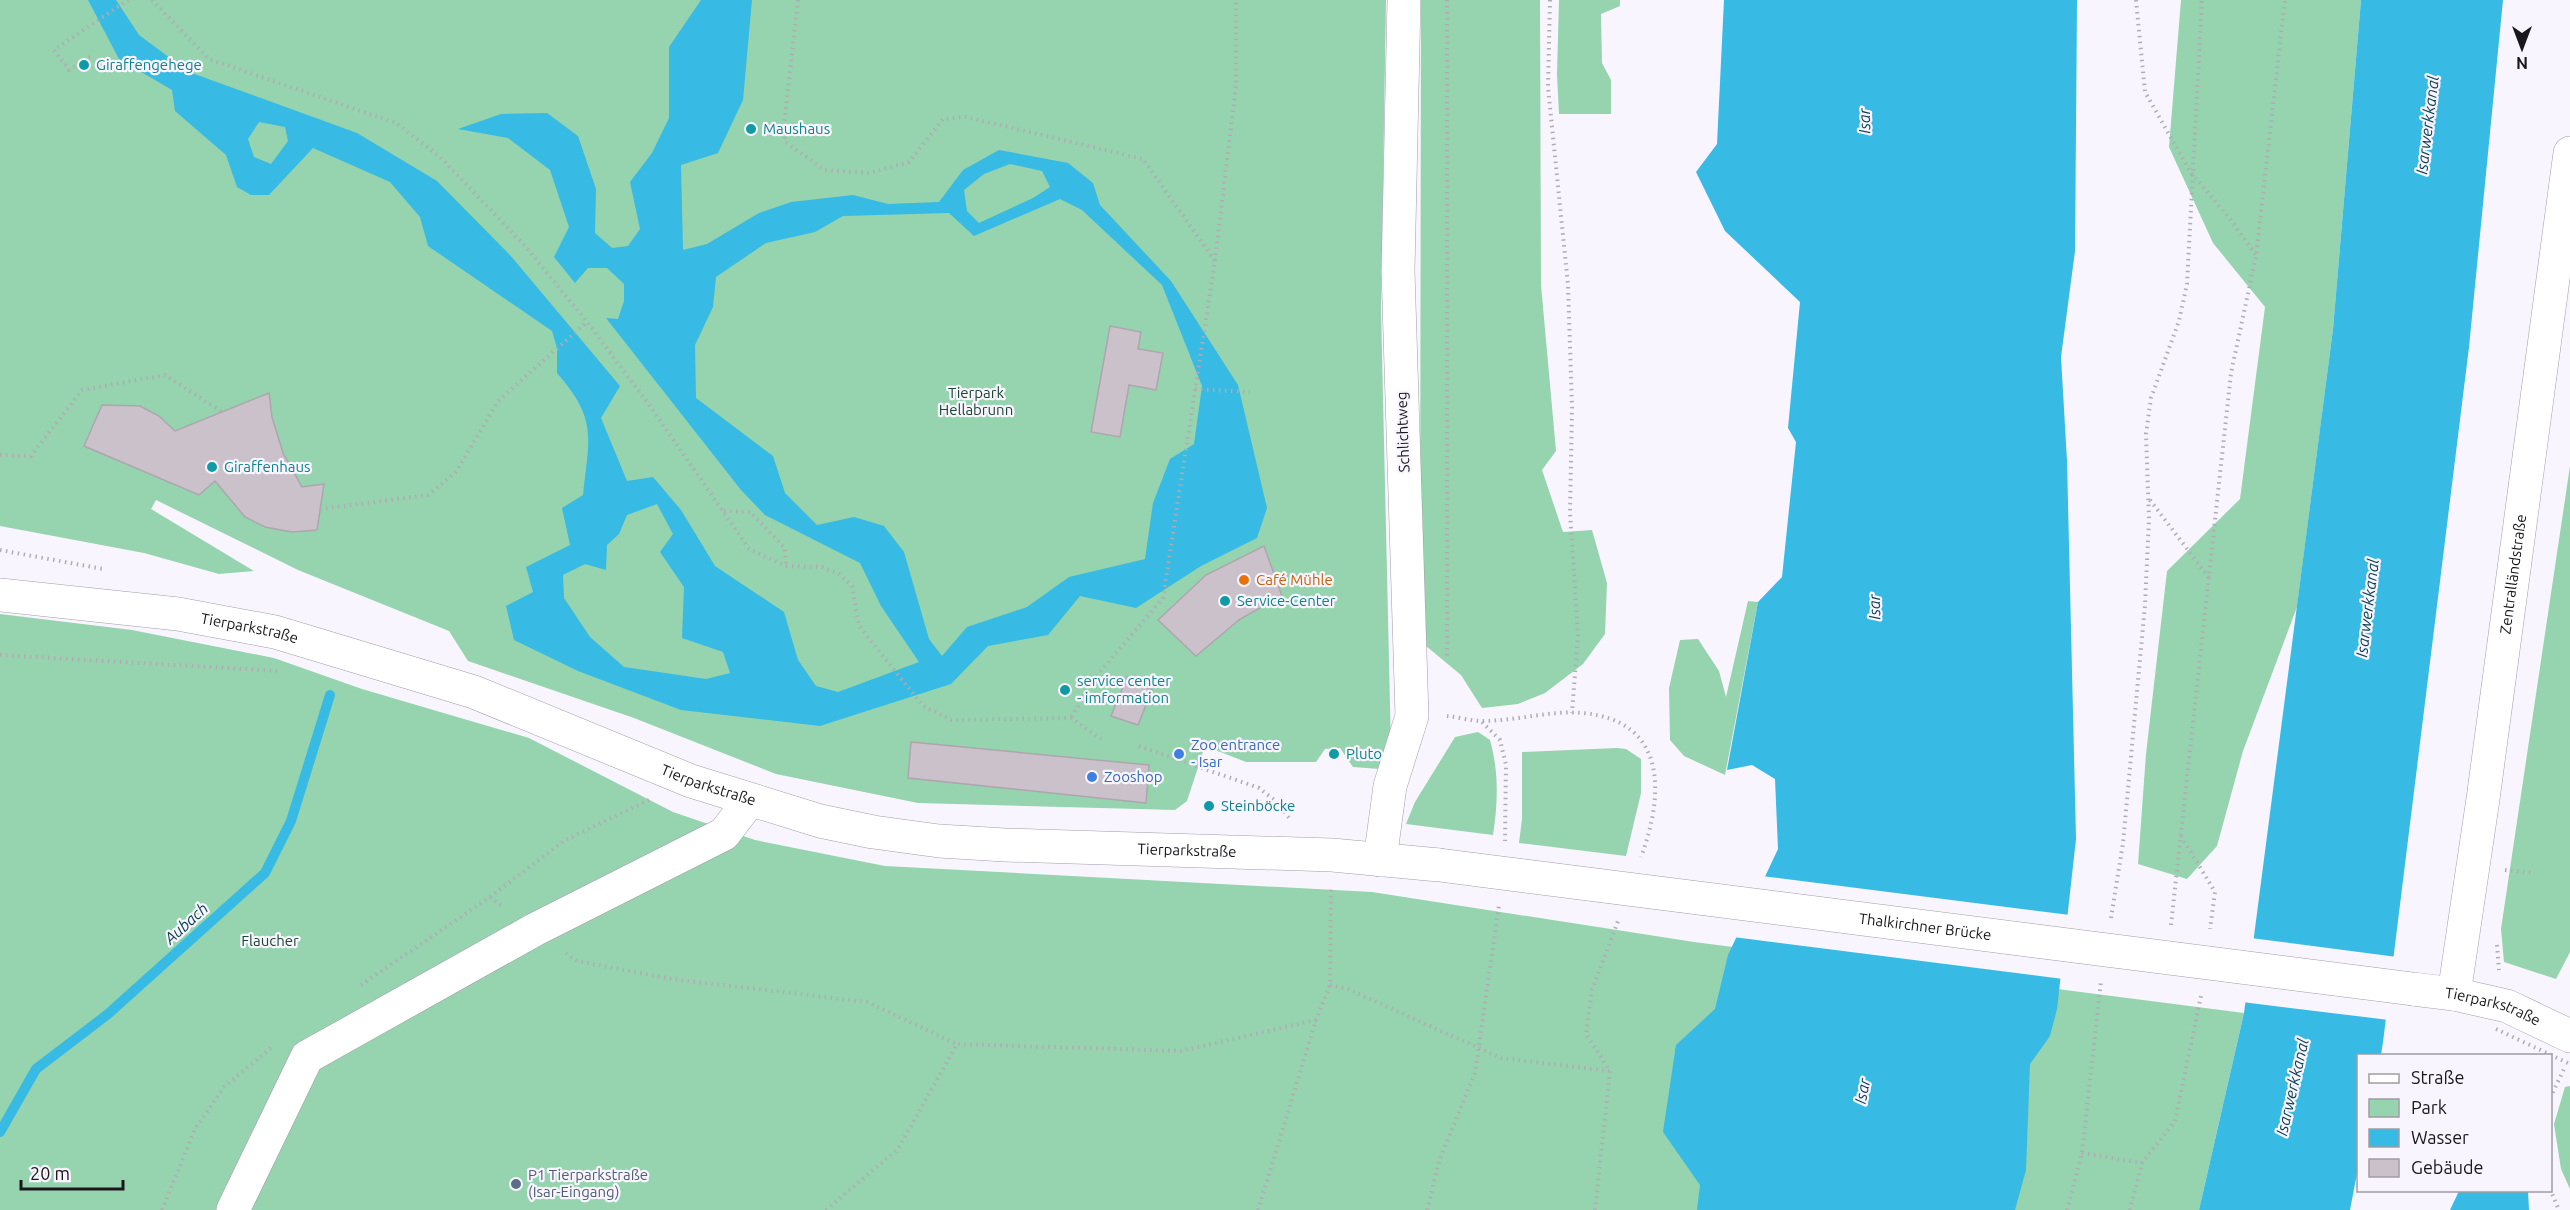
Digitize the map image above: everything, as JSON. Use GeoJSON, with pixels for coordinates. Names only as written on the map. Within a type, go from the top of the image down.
{"type":"FeatureCollection","features":[{"type":"Feature","properties":{"kind":"street","name":"Schlichtweg"},"geometry":{"type":"LineString","coordinates":[[1380,860],[1390,786],[1412,716],[1398,271],[1404,0]]}},
{"type":"Feature","properties":{"kind":"street","name":"Zentralländstraße"},"geometry":{"type":"LineString","coordinates":[[2454,994],[2487,776],[2570,153]]}},
{"type":"Feature","properties":{"kind":"street","name":"Tierparkstraße"},"geometry":{"type":"LineString","coordinates":[[0,595],[178,614],[275,632],[474,692],[692,781],[830,823],[939,841],[1332,855],[1439,866]]}},
{"type":"Feature","properties":{"kind":"street"},"geometry":{"type":"LineString","coordinates":[[233,1210],[308,1057],[534,930],[724,834],[750,800]]}},
{"type":"Feature","properties":{"kind":"street","name":"Thalkirchner Brücke"},"geometry":{"type":"LineString","coordinates":[[1439,866],[2413,989]]}},
{"type":"Feature","properties":{"kind":"street","name":"Tierparkstraße"},"geometry":{"type":"LineString","coordinates":[[2413,989],[2454,994],[2501,1017],[2570,1036]]}},
{"type":"Feature","properties":{"kind":"path"},"geometry":{"type":"LineString","coordinates":[[90,57],[69,70],[54,50],[128,0]]}},
{"type":"Feature","properties":{"kind":"path"},"geometry":{"type":"LineString","coordinates":[[152,0],[209,59],[396,123],[448,165],[525,246],[587,322],[650,406],[749,549],[786,566],[822,567],[839,574],[852,586],[859,626],[923,706],[951,720],[1071,718],[1101,739]]}},
{"type":"Feature","properties":{"kind":"path"},"geometry":{"type":"LineString","coordinates":[[798,0],[784,125],[785,142],[825,170],[870,173],[909,162],[943,119],[966,117],[1143,159],[1215,261]]}},
{"type":"Feature","properties":{"kind":"path"},"geometry":{"type":"LineString","coordinates":[[1071,718],[1094,679],[1163,598],[1197,390],[1215,261],[1236,85],[1236,0]]}},
{"type":"Feature","properties":{"kind":"path"},"geometry":{"type":"LineString","coordinates":[[1447,0],[1447,668]]}},
{"type":"Feature","properties":{"kind":"path"},"geometry":{"type":"LineString","coordinates":[[1550,0],[1548,87],[1568,285],[1571,385],[1570,513],[1578,635],[1572,713]]}},
{"type":"Feature","properties":{"kind":"path"},"geometry":{"type":"LineString","coordinates":[[2136,0],[2145,92],[2191,173],[2227,215],[2256,256]]}},
{"type":"Feature","properties":{"kind":"path"},"geometry":{"type":"LineString","coordinates":[[2111,921],[2123,843],[2145,605],[2149,499],[2146,434],[2150,407],[2179,321],[2187,284],[2191,173],[2202,0]]}},
{"type":"Feature","properties":{"kind":"path"},"geometry":{"type":"LineString","coordinates":[[2169,936],[2180,854],[2232,373],[2256,256],[2285,0]]}},
{"type":"Feature","properties":{"kind":"path"},"geometry":{"type":"LineString","coordinates":[[320,509],[429,495],[456,472],[498,401],[587,322]]}},
{"type":"Feature","properties":{"kind":"path"},"geometry":{"type":"LineString","coordinates":[[0,455],[31,456],[82,390],[165,375],[222,412]]}},
{"type":"Feature","properties":{"kind":"path"},"geometry":{"type":"LineString","coordinates":[[1197,390],[1250,392]]}},
{"type":"Feature","properties":{"kind":"path"},"geometry":{"type":"LineString","coordinates":[[2149,499],[2209,579]]}},
{"type":"Feature","properties":{"kind":"path"},"geometry":{"type":"LineString","coordinates":[[723,511],[750,512],[785,548],[786,566]]}},
{"type":"Feature","properties":{"kind":"path"},"geometry":{"type":"LineString","coordinates":[[0,655],[283,671]]}},
{"type":"Feature","properties":{"kind":"path"},"geometry":{"type":"LineString","coordinates":[[1447,704],[1447,716],[1481,721],[1585,713],[1617,722],[1644,741],[1654,765],[1655,799],[1645,846],[1637,868]]}},
{"type":"Feature","properties":{"kind":"path"},"geometry":{"type":"LineString","coordinates":[[1139,746],[1259,788],[1276,802],[1293,824]]}},
{"type":"Feature","properties":{"kind":"path"},"geometry":{"type":"LineString","coordinates":[[2181,835],[2216,892],[2209,938]]}},
{"type":"Feature","properties":{"kind":"path"},"geometry":{"type":"LineString","coordinates":[[2502,869],[2534,873]]}},
{"type":"Feature","properties":{"kind":"path"},"geometry":{"type":"LineString","coordinates":[[1258,1210],[1316,1020],[1330,985],[1331,878]]}},
{"type":"Feature","properties":{"kind":"path"},"geometry":{"type":"LineString","coordinates":[[490,897],[577,961],[672,980],[867,1002],[957,1044],[1181,1051],[1316,1020]]}},
{"type":"Feature","properties":{"kind":"path"},"geometry":{"type":"LineString","coordinates":[[1595,1210],[1610,1071],[1586,1034],[1592,990],[1621,912]]}},
{"type":"Feature","properties":{"kind":"path"},"geometry":{"type":"LineString","coordinates":[[2067,1210],[2082,1153],[2093,1033],[2102,977]]}},
{"type":"Feature","properties":{"kind":"path"},"geometry":{"type":"LineString","coordinates":[[2130,1210],[2142,1163],[2175,1121],[2198,1019],[2203,984]]}},
{"type":"Feature","properties":{"kind":"path"},"geometry":{"type":"LineString","coordinates":[[1330,985],[1348,989],[1501,1058],[1610,1071]]}},
{"type":"Feature","properties":{"kind":"path"},"geometry":{"type":"LineString","coordinates":[[2501,1017],[2570,1064]]}},
{"type":"Feature","properties":{"kind":"path"},"geometry":{"type":"LineString","coordinates":[[826,1210],[898,1149],[957,1044]]}},
{"type":"Feature","properties":{"kind":"path"},"geometry":{"type":"LineString","coordinates":[[1427,1210],[1439,1161],[1475,1073],[1479,1047]]}},
{"type":"Feature","properties":{"kind":"path"},"geometry":{"type":"LineString","coordinates":[[2552,1094],[2562,1073]]}},
{"type":"Feature","properties":{"kind":"path"},"geometry":{"type":"LineString","coordinates":[[2082,1153],[2142,1163]]}},
{"type":"Feature","properties":{"kind":"path"},"geometry":{"type":"LineString","coordinates":[[2551,1192],[2559,1210]]}},
{"type":"Feature","properties":{"kind":"green space","name":"Tierpark Hellabrunn"},"geometry":{"type":"Polygon","coordinates":[[[0,0],[1386,0],[1381,309],[1391,749],[1380,769],[1353,767],[1340,748],[1325,749],[1316,762],[1246,762],[1205,746],[1187,801],[1175,810],[918,803],[776,774],[634,718],[468,661],[449,631],[298,570],[156,500],[151,509],[254,571],[219,574],[144,553],[0,526],[0,0]]]}},
{"type":"Feature","properties":{"kind":"green space"},"geometry":{"type":"Polygon","coordinates":[[[1421,0],[1540,0],[1541,285],[1556,451],[1542,470],[1563,532],[1592,530],[1607,583],[1605,634],[1583,664],[1545,693],[1518,704],[1482,708],[1461,675],[1420,641],[1421,0]]]}},
{"type":"Feature","properties":{"kind":"green space"},"geometry":{"type":"Polygon","coordinates":[[[1559,0],[1620,0],[1620,6],[1601,14],[1602,63],[1611,80],[1611,114],[1559,114],[1557,74],[1559,0]]]}},
{"type":"Feature","properties":{"kind":"green space"},"geometry":{"type":"Polygon","coordinates":[[[2181,0],[2361,0],[2333,329],[2297,607],[2243,751],[2217,846],[2187,879],[2138,864],[2146,754],[2167,571],[2240,499],[2265,307],[2213,243],[2169,147],[2181,0]]]}},
{"type":"Feature","properties":{"kind":"green space"},"geometry":{"type":"Polygon","coordinates":[[[2570,466],[2570,952],[2556,979],[2504,962],[2501,929],[2570,466]]]}},
{"type":"Feature","properties":{"kind":"green space"},"geometry":{"type":"Polygon","coordinates":[[[1748,601],[1758,602],[1725,775],[1684,756],[1670,740],[1669,688],[1680,640],[1698,639],[1719,671],[1726,697],[1748,601]]]}},
{"type":"Feature","properties":{"kind":"green space","name":"Flaucher"},"geometry":{"type":"Polygon","coordinates":[[[0,614],[132,630],[274,658],[362,689],[529,738],[673,812],[755,840],[885,866],[1372,892],[1694,942],[2244,1013],[2199,1210],[0,1210],[0,614]]]}},
{"type":"Feature","properties":{"kind":"green space"},"geometry":{"type":"Polygon","coordinates":[[[1478,732],[1490,740],[1495,764],[1497,799],[1493,835],[1406,824],[1415,802],[1455,737],[1478,732]]]}},
{"type":"Feature","properties":{"kind":"green space"},"geometry":{"type":"Polygon","coordinates":[[[1626,749],[1641,759],[1641,793],[1626,856],[1519,843],[1522,819],[1522,752],[1626,749]]]}},
{"type":"Feature","properties":{"kind":"green space"},"geometry":{"type":"Polygon","coordinates":[[[2570,1086],[2570,1189],[2561,1169],[2554,1124],[2565,1087],[2570,1086]]]}},
{"type":"Feature","properties":{"kind":"water"},"geometry":{"type":"Polygon","coordinates":[[[88,0],[116,0],[139,35],[189,72],[357,133],[437,181],[510,255],[620,386],[601,418],[627,481],[653,477],[681,510],[715,566],[784,612],[798,660],[816,686],[838,692],[919,662],[881,606],[860,563],[765,515],[741,490],[606,318],[618,319],[624,301],[624,284],[607,268],[588,268],[575,283],[554,257],[569,227],[550,170],[508,138],[458,129],[501,114],[547,113],[578,136],[596,189],[595,233],[612,248],[628,246],[640,229],[630,182],[652,153],[669,118],[669,47],[701,0],[752,0],[743,100],[718,153],[681,165],[683,250],[707,244],[759,213],[791,202],[853,195],[888,204],[939,202],[963,170],[999,150],[1068,163],[1093,183],[1100,205],[1171,281],[1238,385],[1267,508],[1257,538],[1201,566],[1136,608],[1080,596],[1048,635],[988,646],[951,684],[820,726],[681,710],[578,671],[514,640],[506,606],[533,592],[526,567],[570,545],[562,508],[583,495],[588,430],[579,404],[557,373],[557,348],[552,331],[428,246],[420,217],[390,182],[313,148],[269,195],[251,195],[237,187],[226,155],[175,111],[172,90],[119,59],[88,0]],[[259,122],[248,139],[254,157],[271,164],[288,141],[285,127],[259,122]],[[1010,164],[984,174],[964,190],[967,211],[979,223],[1033,198],[1050,187],[1042,171],[1010,164]],[[1060,199],[974,236],[949,213],[843,216],[815,232],[766,243],[716,277],[713,307],[695,345],[696,398],[773,456],[785,493],[817,525],[854,517],[884,526],[904,552],[929,639],[942,656],[967,627],[1027,607],[1069,577],[1145,559],[1153,503],[1170,459],[1194,444],[1202,386],[1162,285],[1082,210],[1060,199]],[[657,504],[627,515],[619,534],[607,545],[606,570],[585,564],[563,575],[564,598],[590,637],[624,667],[706,679],[730,673],[723,652],[682,638],[684,587],[660,552],[673,534],[657,504]]]}},
{"type":"Feature","properties":{"kind":"water","name":"Isar"},"geometry":{"type":"Polygon","coordinates":[[[1724,0],[2077,0],[2075,251],[2061,357],[2067,461],[2076,839],[2057,1009],[2050,1036],[2030,1064],[2026,1170],[2015,1210],[1697,1210],[1700,1185],[1663,1132],[1676,1045],[1715,1009],[1728,955],[1778,849],[1775,779],[1752,765],[1727,770],[1758,602],[1782,577],[1796,442],[1788,428],[1800,302],[1725,231],[1696,172],[1717,144],[1724,0]]]}},
{"type":"Feature","properties":{"kind":"water","name":"Isarwerkkanal"},"geometry":{"type":"Polygon","coordinates":[[[2361,0],[2503,0],[2469,347],[2383,1042],[2381,1054],[2357,1054],[2357,1173],[2350,1210],[2199,1210],[2244,1013],[2333,329],[2361,0]]]}},
{"type":"Feature","properties":{"kind":"water"},"geometry":{"type":"Polygon","coordinates":[[[2459,1192],[2528,1192],[2529,1210],[2450,1210],[2459,1192]]]}},
{"type":"Feature","properties":{"kind":"pier"},"geometry":{"type":"Polygon","coordinates":[[[1762,876],[2070,915],[2063,979],[1733,937],[1762,876]]]}},
{"type":"Feature","properties":{"kind":"pier"},"geometry":{"type":"Polygon","coordinates":[[[2251,938],[2397,957],[2389,1020],[2242,1002],[2251,938]]]}},
{"type":"Feature","properties":{"kind":"pier"},"geometry":{"type":"Polygon","coordinates":[[[2552,981],[2570,989],[2570,1045],[2557,1069],[2552,1066],[2552,1054],[2526,1054],[2519,1051],[2552,981]]]}},
{"type":"Feature","properties":{"kind":"building"},"geometry":{"type":"Polygon","coordinates":[[[1110,326],[1141,332],[1138,349],[1163,353],[1156,390],[1129,385],[1120,437],[1091,432],[1110,326]]]}},
{"type":"Feature","properties":{"kind":"building","name":"Giraffenhaus"},"geometry":{"type":"Polygon","coordinates":[[[269,393],[272,417],[283,453],[302,487],[324,484],[317,530],[292,532],[265,527],[245,517],[215,481],[199,495],[84,446],[102,405],[140,406],[159,416],[175,431],[269,393]]]}},
{"type":"Feature","properties":{"kind":"building","name":"Service-Center"},"geometry":{"type":"Polygon","coordinates":[[[1264,546],[1282,596],[1240,619],[1196,656],[1158,620],[1206,575],[1264,546]]]}},
{"type":"Feature","properties":{"kind":"building"},"geometry":{"type":"Polygon","coordinates":[[[1127,677],[1152,690],[1138,725],[1111,716],[1127,677]]]}},
{"type":"Feature","properties":{"kind":"building"},"geometry":{"type":"Polygon","coordinates":[[[911,742],[1149,765],[1146,803],[908,778],[911,742]]]}},
{"type":"Feature","properties":{"kind":"waterway","name":"Aubach"},"geometry":{"type":"LineString","coordinates":[[0,1132],[36,1069],[108,1014],[265,873],[291,821],[330,695]]}},
{"type":"Feature","properties":{"kind":"place","name":"Giraffengehege"},"geometry":{"type":"Point","coordinates":[84,65]}},
{"type":"Feature","properties":{"kind":"place","name":"Maushaus"},"geometry":{"type":"Point","coordinates":[751,129]}},
{"type":"Feature","properties":{"kind":"place","name":"Giraffenhaus"},"geometry":{"type":"Point","coordinates":[212,467]}},
{"type":"Feature","properties":{"kind":"place","name":"Café Mühle"},"geometry":{"type":"Point","coordinates":[1244,580]}},
{"type":"Feature","properties":{"kind":"place","name":"Service-Center"},"geometry":{"type":"Point","coordinates":[1225,601]}},
{"type":"Feature","properties":{"kind":"place","name":"service center - imformation"},"geometry":{"type":"Point","coordinates":[1065,690]}},
{"type":"Feature","properties":{"kind":"place","name":"Zoo entrance - Isar"},"geometry":{"type":"Point","coordinates":[1179,754]}},
{"type":"Feature","properties":{"kind":"place","name":"Pluto"},"geometry":{"type":"Point","coordinates":[1334,754]}},
{"type":"Feature","properties":{"kind":"place","name":"Zooshop"},"geometry":{"type":"Point","coordinates":[1092,777]}},
{"type":"Feature","properties":{"kind":"place","name":"Steinböcke"},"geometry":{"type":"Point","coordinates":[1209,806]}},
{"type":"Feature","properties":{"kind":"place","name":"P1 Tierparkstraße (Isar-Eingang)"},"geometry":{"type":"Point","coordinates":[516,1184]}}]}
